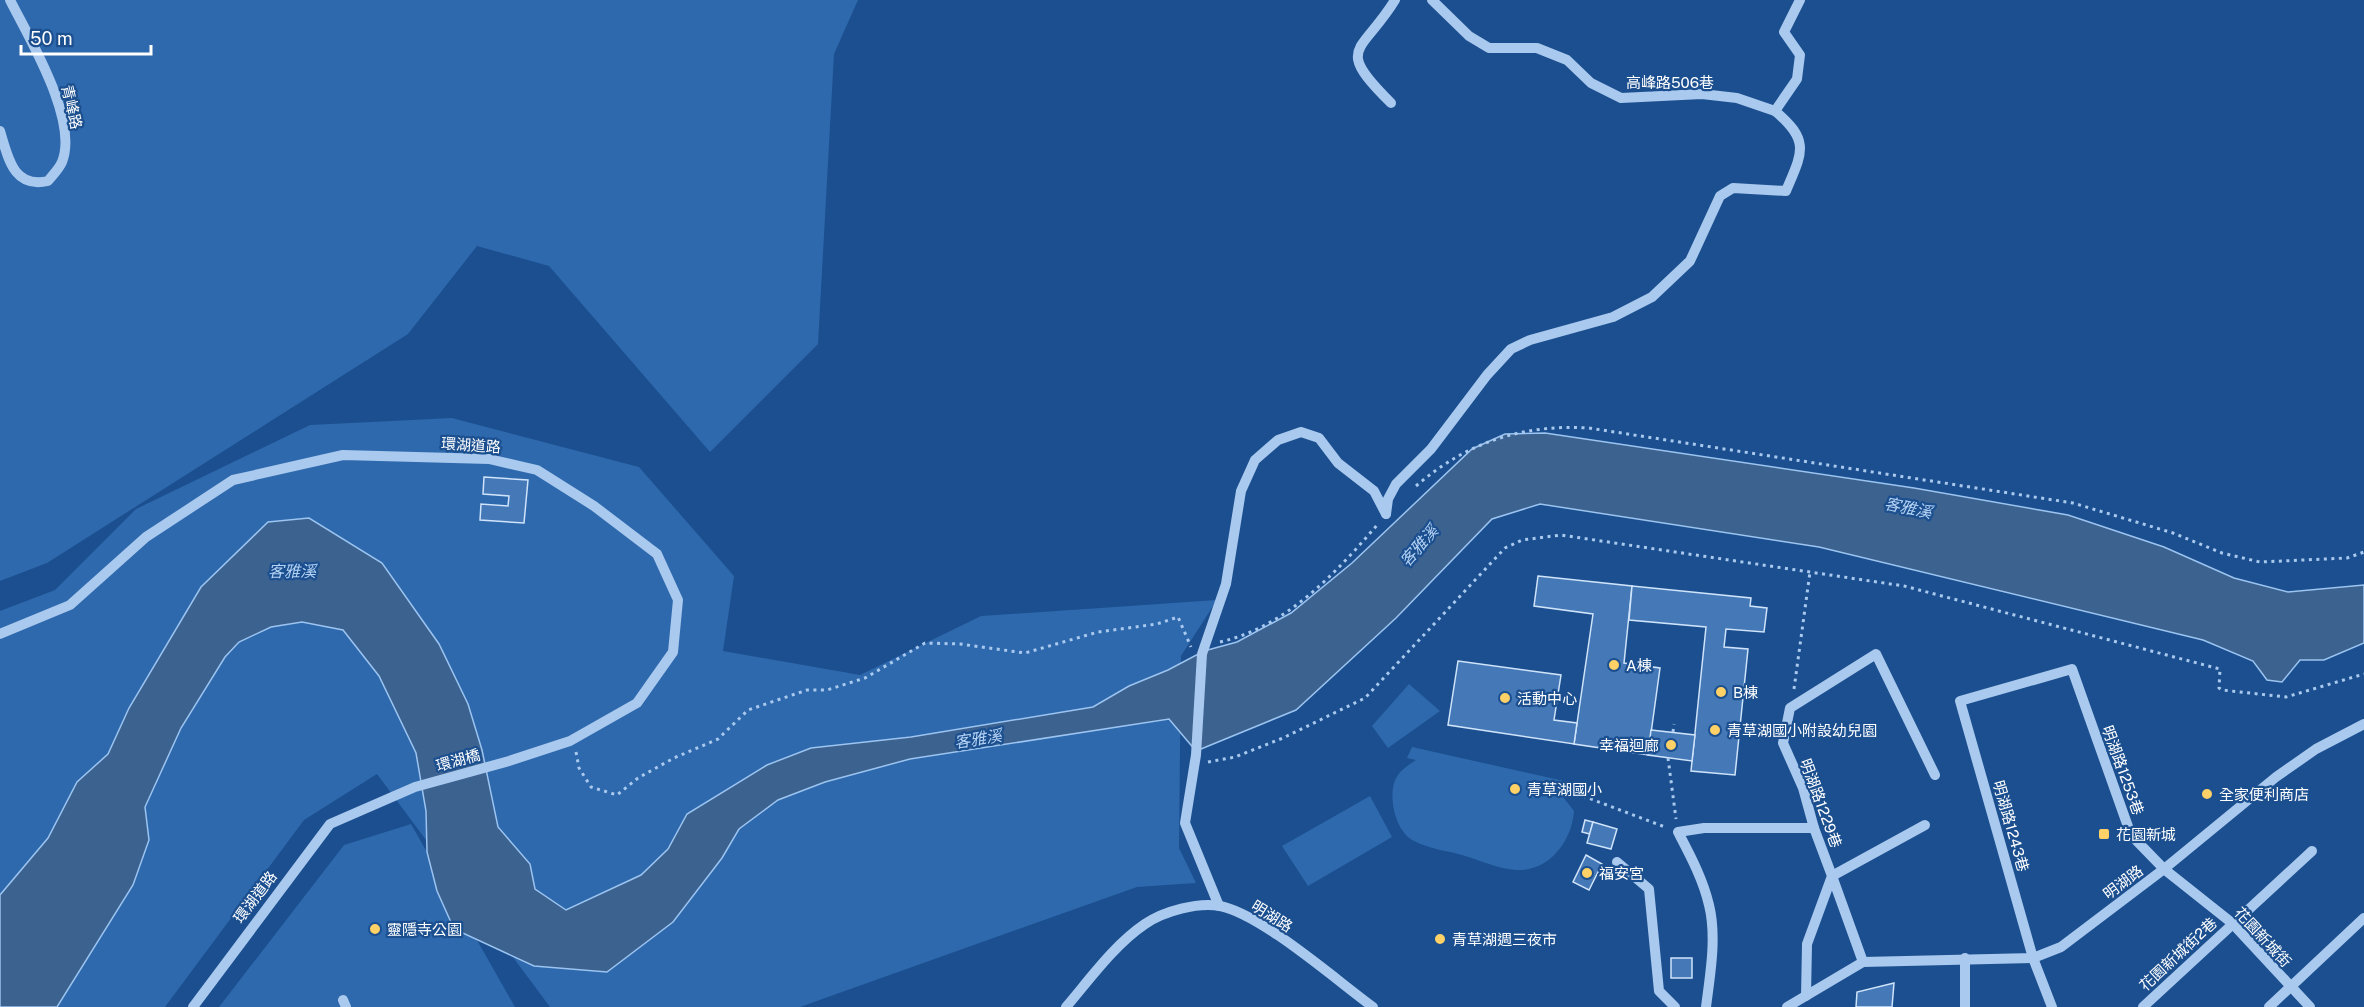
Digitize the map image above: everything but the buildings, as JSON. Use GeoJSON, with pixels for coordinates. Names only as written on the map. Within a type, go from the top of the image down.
{"type":"FeatureCollection","features":[{"type":"Feature","properties":{"kind":"street","name":"青峰路"},"geometry":{"type":"LineString","coordinates":[[0,131],[11,167],[21,176],[37,184],[48,182],[62,162],[65,134],[54,86],[10,0]]}},
{"type":"Feature","properties":{"kind":"street"},"geometry":{"type":"LineString","coordinates":[[1391,103],[1368,80],[1357,63],[1359,46],[1395,0]]}},
{"type":"Feature","properties":{"kind":"street","name":"高峰路506巷"},"geometry":{"type":"LineString","coordinates":[[1432,0],[1469,36],[1489,48],[1537,48],[1567,60],[1591,83],[1621,98],[1702,94],[1737,98],[1775,111]]}},
{"type":"Feature","properties":{"kind":"street"},"geometry":{"type":"LineString","coordinates":[[1386,514],[1388,499],[1396,484],[1431,449],[1487,375],[1511,350],[1530,340],[1613,317],[1652,297],[1690,261],[1720,196],[1733,188],[1786,191],[1800,161],[1800,146],[1795,130],[1775,111],[1797,79],[1800,55],[1784,32],[1800,0]]}},
{"type":"Feature","properties":{"kind":"street"},"geometry":{"type":"LineString","coordinates":[[1219,906],[1185,823],[1195,759],[1205,650],[1226,584],[1241,491],[1255,460],[1278,440],[1301,432],[1319,438],[1338,463],[1374,490],[1386,514]]}},
{"type":"Feature","properties":{"kind":"street","name":"環湖道路"},"geometry":{"type":"LineString","coordinates":[[0,634],[70,605],[146,537],[233,480],[343,456],[489,459],[537,470],[594,506],[657,554],[678,600],[673,652],[637,703],[570,741],[509,761]]}},
{"type":"Feature","properties":{"kind":"street","name":"明湖路1229巷"},"geometry":{"type":"LineString","coordinates":[[1832,876],[1814,828],[1803,788],[1783,742],[1790,708],[1876,654],[1935,775]]}},
{"type":"Feature","properties":{"kind":"street","name":"明湖路1253巷"},"geometry":{"type":"LineString","coordinates":[[1960,701],[2072,669],[2131,835],[2164,869]]}},
{"type":"Feature","properties":{"kind":"street","name":"明湖路1243巷"},"geometry":{"type":"LineString","coordinates":[[1960,701],[2032,958],[2052,1007]]}},
{"type":"Feature","properties":{"kind":"street","name":"明湖路"},"geometry":{"type":"LineString","coordinates":[[1787,1007],[1863,962],[2032,958],[2061,947],[2164,869],[2276,777],[2316,749],[2364,724]]}},
{"type":"Feature","properties":{"kind":"street","name":"環湖橋"},"geometry":{"type":"LineString","coordinates":[[415,787],[509,761]]}},
{"type":"Feature","properties":{"kind":"street","name":"環湖道路"},"geometry":{"type":"LineString","coordinates":[[193,1007],[330,824],[415,787]]}},
{"type":"Feature","properties":{"kind":"street"},"geometry":{"type":"LineString","coordinates":[[1806,996],[1807,944],[1832,876],[1925,825]]}},
{"type":"Feature","properties":{"kind":"street"},"geometry":{"type":"LineString","coordinates":[[1706,1007],[1712,951],[1710,907],[1695,865],[1678,832],[1704,828],[1814,828]]}},
{"type":"Feature","properties":{"kind":"street","name":"花園新城街2巷"},"geometry":{"type":"LineString","coordinates":[[2143,1007],[2312,851]]}},
{"type":"Feature","properties":{"kind":"street"},"geometry":{"type":"LineString","coordinates":[[1617,862],[1649,889],[1659,991],[1675,1007]]}},
{"type":"Feature","properties":{"kind":"street","name":"花園新城街"},"geometry":{"type":"LineString","coordinates":[[2164,869],[2232,923],[2310,1007]]}},
{"type":"Feature","properties":{"kind":"street"},"geometry":{"type":"LineString","coordinates":[[1832,876],[1863,962]]}},
{"type":"Feature","properties":{"kind":"street","name":"明湖路"},"geometry":{"type":"LineString","coordinates":[[1066,1007],[1115,950],[1146,923],[1185,908],[1219,906],[1252,917],[1373,1007]]}},
{"type":"Feature","properties":{"kind":"street"},"geometry":{"type":"LineString","coordinates":[[2269,1007],[2364,918]]}},
{"type":"Feature","properties":{"kind":"street"},"geometry":{"type":"LineString","coordinates":[[1965,958],[1965,1007]]}},
{"type":"Feature","properties":{"kind":"path"},"geometry":{"type":"LineString","coordinates":[[1413,488],[1458,455],[1486,441],[1535,429],[1581,427],[2073,503],[2155,526],[2222,553],[2260,562],[2347,558],[2364,552]]}},
{"type":"Feature","properties":{"kind":"path"},"geometry":{"type":"LineString","coordinates":[[570,741],[579,768],[591,787],[617,795],[638,778],[674,758],[718,740],[748,710],[807,690],[827,690],[865,678],[925,643],[960,644],[1025,652],[1098,632],[1157,624],[1178,617],[1188,645],[1205,650],[1278,619],[1339,567],[1386,514]]}},
{"type":"Feature","properties":{"kind":"path"},"geometry":{"type":"LineString","coordinates":[[1195,759],[1212,762],[1235,757],[1328,718],[1365,698],[1487,564],[1505,548],[1522,540],[1561,535],[1904,586],[2220,669],[2219,688],[2222,690],[2286,697],[2364,674]]}},
{"type":"Feature","properties":{"kind":"path"},"geometry":{"type":"LineString","coordinates":[[1799,703],[1794,690],[1810,572]]}},
{"type":"Feature","properties":{"kind":"path"},"geometry":{"type":"LineString","coordinates":[[1673,732],[1674,724]]}},
{"type":"Feature","properties":{"kind":"path"},"geometry":{"type":"LineString","coordinates":[[1582,796],[1678,832],[1668,758]]}},
{"type":"Feature","properties":{"kind":"shaded area"},"geometry":{"type":"Polygon","coordinates":[[[0,0],[858,0],[834,54],[818,344],[710,452],[549,266],[477,246],[408,334],[47,563],[0,581],[0,0]]]}},
{"type":"Feature","properties":{"kind":"shaded area"},"geometry":{"type":"Polygon","coordinates":[[[452,418],[639,467],[734,576],[723,651],[860,675],[981,616],[1217,600],[1181,656],[1179,848],[1196,883],[1137,887],[800,1007],[550,1007],[377,774],[304,820],[165,1007],[0,1007],[0,611],[55,590],[136,509],[310,425],[452,418]]]}},
{"type":"Feature","properties":{"kind":"shaded area"},"geometry":{"type":"Polygon","coordinates":[[[1409,684],[1440,711],[1388,748],[1372,726],[1409,684]]]}},
{"type":"Feature","properties":{"kind":"shaded area"},"geometry":{"type":"Polygon","coordinates":[[[1412,747],[1573,783],[1569,798],[1563,797],[1574,811],[1572,822],[1569,833],[1557,852],[1539,866],[1516,870],[1431,847],[1408,837],[1398,823],[1392,798],[1394,783],[1398,775],[1416,760],[1407,758],[1412,747]]]}},
{"type":"Feature","properties":{"kind":"shaded area"},"geometry":{"type":"Polygon","coordinates":[[[1370,796],[1392,837],[1308,886],[1282,846],[1370,796]]]}},
{"type":"Feature","properties":{"kind":"shaded area","name":"靈隱寺公園"},"geometry":{"type":"Polygon","coordinates":[[[411,824],[515,1007],[219,1007],[344,845],[411,824]]]}},
{"type":"Feature","properties":{"kind":"water","name":"客雅溪"},"geometry":{"type":"Polygon","coordinates":[[[1545,433],[1914,488],[2068,515],[2164,547],[2234,578],[2288,592],[2364,585],[2364,643],[2324,660],[2300,660],[2282,682],[2267,680],[2253,661],[2203,640],[1819,547],[1540,504],[1492,519],[1396,618],[1296,710],[1196,751],[1169,719],[910,759],[825,782],[778,800],[739,829],[722,858],[673,922],[607,972],[534,966],[454,929],[437,891],[427,852],[426,811],[416,753],[379,676],[343,630],[302,622],[271,627],[239,642],[225,657],[181,728],[145,807],[149,840],[133,885],[57,1007],[0,1007],[0,895],[48,838],[77,782],[108,754],[129,708],[201,587],[268,522],[309,518],[382,563],[439,644],[468,704],[482,750],[498,827],[530,864],[535,889],[566,910],[641,875],[668,849],[687,814],[767,765],[811,748],[911,737],[1093,707],[1129,686],[1168,670],[1204,651],[1237,642],[1291,613],[1352,563],[1472,449],[1505,434],[1545,433]]]}},
{"type":"Feature","properties":{"kind":"place","name":"A棟"},"geometry":{"type":"Point","coordinates":[1614,665]}},
{"type":"Feature","properties":{"kind":"place","name":"B棟"},"geometry":{"type":"Point","coordinates":[1721,692]}},
{"type":"Feature","properties":{"kind":"place","name":"活動中心"},"geometry":{"type":"Point","coordinates":[1505,698]}},
{"type":"Feature","properties":{"kind":"place","name":"青草湖國小附設幼兒園"},"geometry":{"type":"Point","coordinates":[1715,730]}},
{"type":"Feature","properties":{"kind":"place","name":"幸福迴廊"},"geometry":{"type":"Point","coordinates":[1671,745]}},
{"type":"Feature","properties":{"kind":"place","name":"青草湖國小"},"geometry":{"type":"Point","coordinates":[1515,789]}},
{"type":"Feature","properties":{"kind":"place","name":"全家便利商店"},"geometry":{"type":"Point","coordinates":[2207,794]}},
{"type":"Feature","properties":{"kind":"place","name":"花園新城"},"geometry":{"type":"Point","coordinates":[2104,834]}},
{"type":"Feature","properties":{"kind":"place","name":"福安宮"},"geometry":{"type":"Point","coordinates":[1587,873]}},
{"type":"Feature","properties":{"kind":"place","name":"靈隱寺公園"},"geometry":{"type":"Point","coordinates":[375,929]}},
{"type":"Feature","properties":{"kind":"place","name":"青草湖週三夜市"},"geometry":{"type":"Point","coordinates":[1440,939]}}]}
